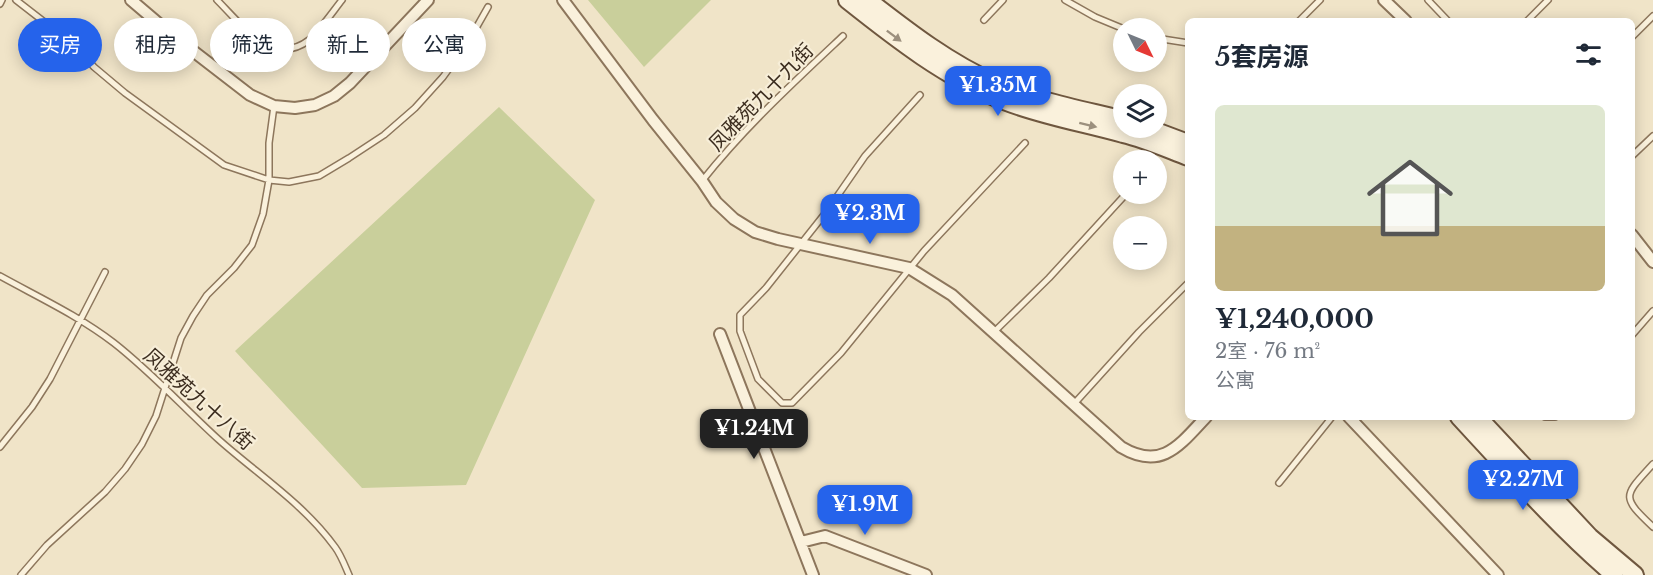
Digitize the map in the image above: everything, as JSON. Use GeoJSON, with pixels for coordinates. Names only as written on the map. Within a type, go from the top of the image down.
{"type":"FeatureCollection","features":[{"type":"Feature","properties":{"kind":"main road"},"geometry":{"type":"LineString","coordinates":[[847,0],[918,54],[1005,102],[1126,134],[1185,156]]}},
{"type":"Feature","properties":{"kind":"main road"},"geometry":{"type":"LineString","coordinates":[[868,0],[928,44],[993,82],[1025,95],[1113,117]]}},
{"type":"Feature","properties":{"kind":"main road"},"geometry":{"type":"LineString","coordinates":[[1167,135],[1185,141]]}},
{"type":"Feature","properties":{"kind":"main road"},"geometry":{"type":"LineString","coordinates":[[1462,420],[1551,515],[1614,575]]}},
{"type":"Feature","properties":{"kind":"main road"},"geometry":{"type":"LineString","coordinates":[[1481,420],[1590,537],[1635,575]]}},
{"type":"Feature","properties":{"kind":"street"},"geometry":{"type":"LineString","coordinates":[[131,0],[250,95],[274,106],[295,108],[315,105],[334,96],[350,83],[425,1]]}},
{"type":"Feature","properties":{"kind":"street"},"geometry":{"type":"LineString","coordinates":[[563,0],[716,202],[734,219],[755,232],[909,268],[952,296],[1121,447],[1133,454],[1148,457],[1162,455],[1175,449],[1203,420]]}},
{"type":"Feature","properties":{"kind":"street"},"geometry":{"type":"LineString","coordinates":[[1384,0],[1403,18]]}},
{"type":"Feature","properties":{"kind":"street"},"geometry":{"type":"LineString","coordinates":[[1635,239],[1653,262]]}},
{"type":"Feature","properties":{"kind":"street"},"geometry":{"type":"LineString","coordinates":[[720,334],[813,575]]}},
{"type":"Feature","properties":{"kind":"street"},"geometry":{"type":"LineString","coordinates":[[1352,420],[1498,575]]}},
{"type":"Feature","properties":{"kind":"street"},"geometry":{"type":"LineString","coordinates":[[801,542],[825,536],[907,571],[926,575]]}},
{"type":"Feature","properties":{"kind":"lane"},"geometry":{"type":"LineString","coordinates":[[0,4],[2,0]]}},
{"type":"Feature","properties":{"kind":"lane"},"geometry":{"type":"LineString","coordinates":[[16,0],[74,45],[94,67],[161,121],[195,142],[224,165],[269,180],[289,182],[319,176],[384,135],[415,108],[443,77],[467,44],[488,8]]}},
{"type":"Feature","properties":{"kind":"lane"},"geometry":{"type":"LineString","coordinates":[[216,0],[267,45],[282,49],[297,47],[311,39],[342,0]]}},
{"type":"Feature","properties":{"kind":"lane"},"geometry":{"type":"LineString","coordinates":[[984,20],[1003,0]]}},
{"type":"Feature","properties":{"kind":"lane"},"geometry":{"type":"LineString","coordinates":[[1065,0],[1113,24]]}},
{"type":"Feature","properties":{"kind":"lane"},"geometry":{"type":"LineString","coordinates":[[1302,18],[1320,0]]}},
{"type":"Feature","properties":{"kind":"lane"},"geometry":{"type":"LineString","coordinates":[[1428,0],[1445,18]]}},
{"type":"Feature","properties":{"kind":"lane"},"geometry":{"type":"LineString","coordinates":[[1530,18],[1548,0]]}},
{"type":"Feature","properties":{"kind":"lane"},"geometry":{"type":"LineString","coordinates":[[1635,34],[1653,16]]}},
{"type":"Feature","properties":{"kind":"lane","name":"凤雅苑九十九街"},"geometry":{"type":"LineString","coordinates":[[702,181],[754,122],[843,36]]}},
{"type":"Feature","properties":{"kind":"lane"},"geometry":{"type":"LineString","coordinates":[[1167,40],[1185,43]]}},
{"type":"Feature","properties":{"kind":"lane"},"geometry":{"type":"LineString","coordinates":[[920,95],[865,156],[833,204],[766,288],[740,315],[739,322],[743,340],[758,379],[782,404],[792,403],[841,353],[909,268],[1024,142]]}},
{"type":"Feature","properties":{"kind":"lane"},"geometry":{"type":"LineString","coordinates":[[21,575],[47,545],[105,492],[125,469],[142,444],[156,416],[181,338],[193,316],[207,295],[234,268],[252,244],[263,214],[269,180],[269,143],[274,106]]}},
{"type":"Feature","properties":{"kind":"lane"},"geometry":{"type":"LineString","coordinates":[[1635,153],[1653,136]]}},
{"type":"Feature","properties":{"kind":"lane"},"geometry":{"type":"LineString","coordinates":[[992,334],[1117,204]]}},
{"type":"Feature","properties":{"kind":"lane"},"geometry":{"type":"LineString","coordinates":[[0,447],[32,407],[50,379],[105,272]]}},
{"type":"Feature","properties":{"kind":"lane","name":"凤雅苑九十八街"},"geometry":{"type":"LineString","coordinates":[[0,276],[80,320],[113,342],[218,439],[309,517],[336,548],[349,575]]}},
{"type":"Feature","properties":{"kind":"lane"},"geometry":{"type":"LineString","coordinates":[[1073,405],[1138,332],[1185,286]]}},
{"type":"Feature","properties":{"kind":"lane"},"geometry":{"type":"LineString","coordinates":[[1635,332],[1653,311]]}},
{"type":"Feature","properties":{"kind":"lane"},"geometry":{"type":"LineString","coordinates":[[1279,483],[1330,420]]}},
{"type":"Feature","properties":{"kind":"lane"},"geometry":{"type":"LineString","coordinates":[[1653,464],[1629,492],[1629,500],[1633,508],[1653,526]]}},
{"type":"Feature","properties":{"kind":"green space"},"geometry":{"type":"Polygon","coordinates":[[[588,0],[711,0],[644,67],[588,0]]]}},
{"type":"Feature","properties":{"kind":"green space"},"geometry":{"type":"Polygon","coordinates":[[[499,107],[595,200],[466,485],[362,488],[235,351],[499,107]]]}}]}
